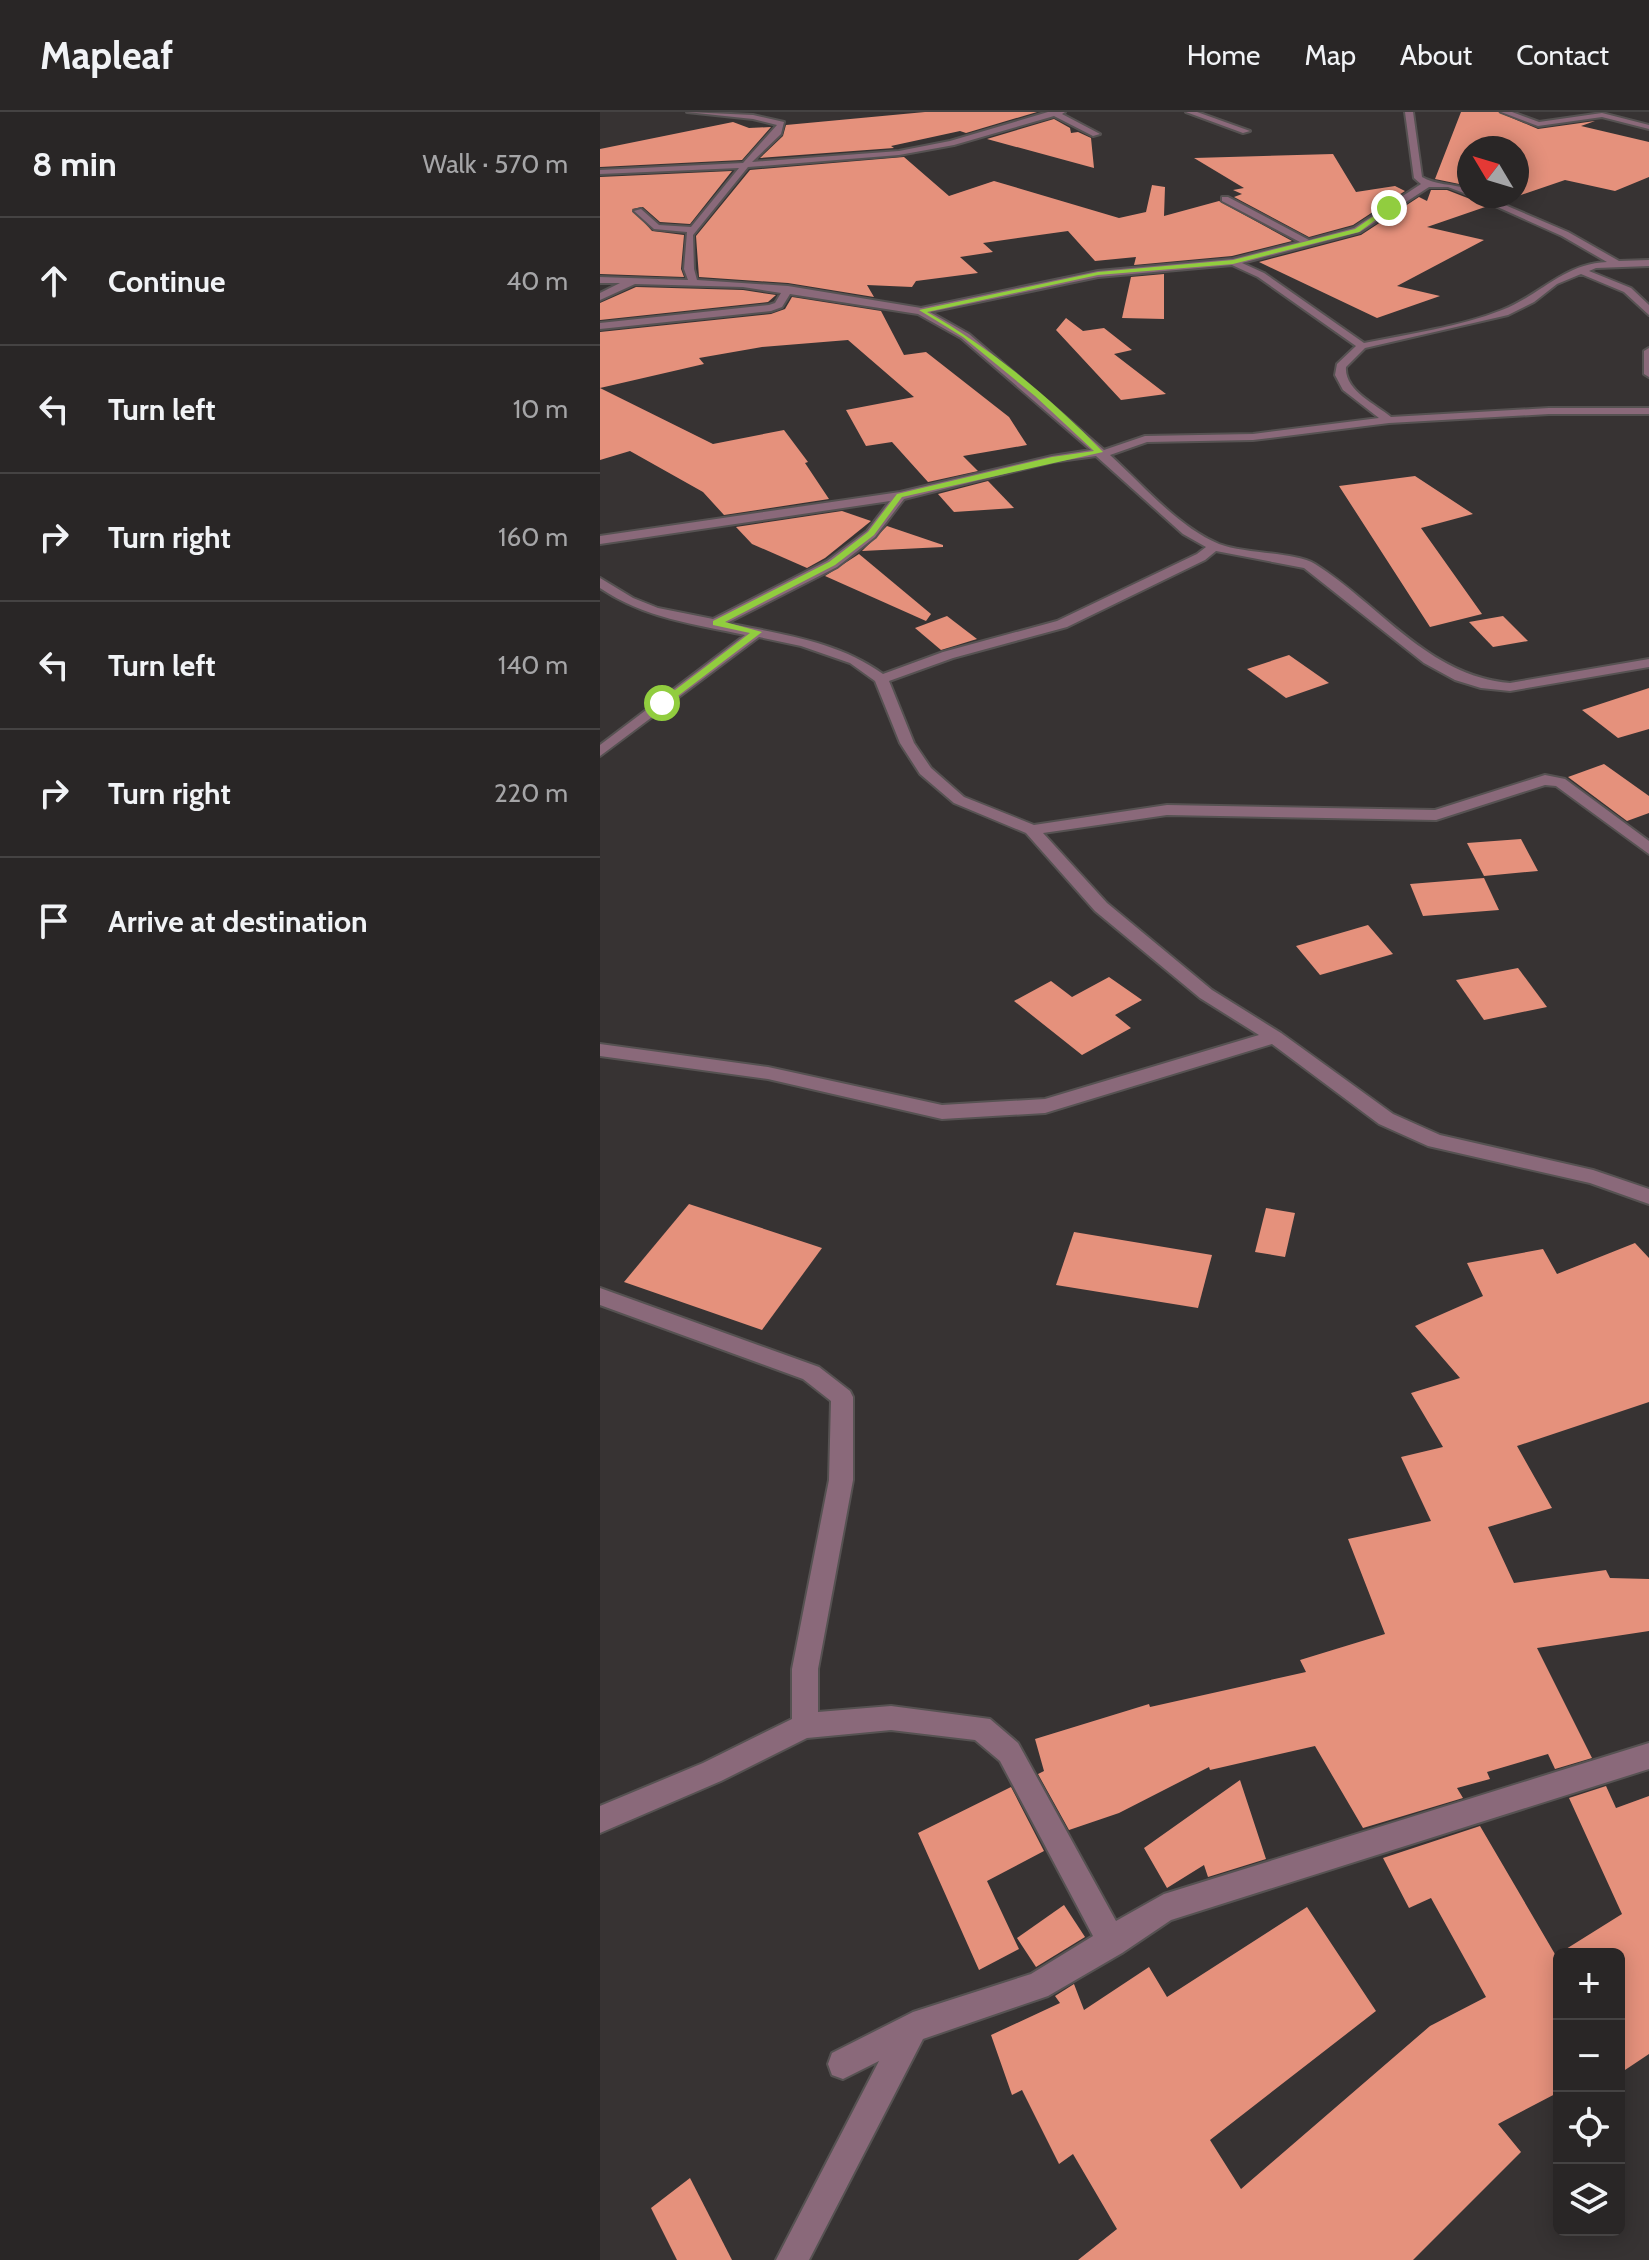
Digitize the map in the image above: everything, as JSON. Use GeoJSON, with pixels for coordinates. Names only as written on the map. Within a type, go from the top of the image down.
{"type":"FeatureCollection","features":[{"type":"Feature","properties":{"kind":"street"},"geometry":{"type":"LineString","coordinates":[[691,112],[753,117],[781,124],[778,132],[746,164],[689,235],[689,269],[693,282]]}},
{"type":"Feature","properties":{"kind":"street"},"geometry":{"type":"LineString","coordinates":[[753,117],[769,112]]}},
{"type":"Feature","properties":{"kind":"street"},"geometry":{"type":"LineString","coordinates":[[1190,112],[1246,131]]}},
{"type":"Feature","properties":{"kind":"street"},"geometry":{"type":"LineString","coordinates":[[1409,112],[1418,178],[1427,184],[1457,188]]}},
{"type":"Feature","properties":{"kind":"street"},"geometry":{"type":"LineString","coordinates":[[1505,112],[1538,124],[1602,115],[1649,127]]}},
{"type":"Feature","properties":{"kind":"street"},"geometry":{"type":"LineString","coordinates":[[600,172],[842,160],[912,151],[1056,113],[1096,134]]}},
{"type":"Feature","properties":{"kind":"street"},"geometry":{"type":"LineString","coordinates":[[921,311],[1098,274],[1233,262],[1311,244],[1357,230],[1427,184]]}},
{"type":"Feature","properties":{"kind":"street"},"geometry":{"type":"LineString","coordinates":[[1225,199],[1311,244]]}},
{"type":"Feature","properties":{"kind":"street"},"geometry":{"type":"LineString","coordinates":[[1505,208],[1565,234],[1616,263]]}},
{"type":"Feature","properties":{"kind":"street"},"geometry":{"type":"LineString","coordinates":[[638,211],[657,227],[696,230]]}},
{"type":"Feature","properties":{"kind":"street"},"geometry":{"type":"LineString","coordinates":[[1233,262],[1261,275],[1362,346]]}},
{"type":"Feature","properties":{"kind":"street"},"geometry":{"type":"LineString","coordinates":[[1389,420],[1347,388],[1340,375],[1341,366],[1362,346],[1505,313],[1531,300],[1554,282],[1578,271],[1616,263],[1649,263]]}},
{"type":"Feature","properties":{"kind":"street"},"geometry":{"type":"LineString","coordinates":[[1578,271],[1621,285],[1649,312]]}},
{"type":"Feature","properties":{"kind":"street"},"geometry":{"type":"LineString","coordinates":[[600,280],[693,282],[788,289],[921,311],[965,336],[1037,395],[1187,531],[1214,546],[1308,565],[1429,660],[1460,677],[1486,685],[1510,687],[1649,663]]}},
{"type":"Feature","properties":{"kind":"street"},"geometry":{"type":"LineString","coordinates":[[600,297],[635,280]]}},
{"type":"Feature","properties":{"kind":"street"},"geometry":{"type":"LineString","coordinates":[[600,326],[771,308],[779,305],[788,289]]}},
{"type":"Feature","properties":{"kind":"street"},"geometry":{"type":"LineString","coordinates":[[1648,372],[1649,351]]}},
{"type":"Feature","properties":{"kind":"street"},"geometry":{"type":"LineString","coordinates":[[600,540],[900,496],[1052,459],[1100,454],[1145,439],[1293,434],[1389,420],[1549,411],[1649,411]]}},
{"type":"Feature","properties":{"kind":"street"},"geometry":{"type":"LineString","coordinates":[[716,623],[841,557],[871,534],[900,496]]}},
{"type":"Feature","properties":{"kind":"street"},"geometry":{"type":"LineString","coordinates":[[881,679],[948,655],[1062,624],[1201,557],[1214,546]]}},
{"type":"Feature","properties":{"kind":"street"},"geometry":{"type":"LineString","coordinates":[[600,582],[641,606],[804,643],[855,660],[881,679],[907,743],[925,771],[959,800],[1032,830],[1101,907],[1206,994],[1275,1037],[1386,1119],[1435,1141],[1593,1177],[1649,1197]]}},
{"type":"Feature","properties":{"kind":"street"},"geometry":{"type":"LineString","coordinates":[[600,752],[757,632]]}},
{"type":"Feature","properties":{"kind":"street"},"geometry":{"type":"LineString","coordinates":[[1032,830],[1167,810],[1436,815],[1545,780],[1560,782],[1649,849]]}},
{"type":"Feature","properties":{"kind":"street"},"geometry":{"type":"LineString","coordinates":[[600,1050],[768,1073],[942,1112],[1045,1106],[1275,1037]]}},
{"type":"Feature","properties":{"kind":"street"},"geometry":{"type":"LineString","coordinates":[[600,1296],[811,1373],[842,1397],[841,1480],[805,1669],[805,1726]]}},
{"type":"Feature","properties":{"kind":"street"},"geometry":{"type":"LineString","coordinates":[[600,1820],[712,1772],[805,1726],[891,1718],[981,1728],[1009,1752],[1112,1943]]}},
{"type":"Feature","properties":{"kind":"street"},"geometry":{"type":"LineString","coordinates":[[843,2064],[913,2027],[1038,1986],[1164,1908],[1649,1756]]}},
{"type":"Feature","properties":{"kind":"street"},"geometry":{"type":"LineString","coordinates":[[792,2260],[913,2027]]}},
{"type":"Feature","properties":{"kind":"building"},"geometry":{"type":"Polygon","coordinates":[[[925,112],[1037,112],[966,133],[960,131],[891,146],[894,148],[760,158],[783,136],[786,125],[925,112]]]}},
{"type":"Feature","properties":{"kind":"building"},"geometry":{"type":"Polygon","coordinates":[[[1461,112],[1498,112],[1538,129],[1595,121],[1581,126],[1649,142],[1649,177],[1615,191],[1565,180],[1529,192],[1529,136],[1457,136],[1457,184],[1435,179],[1461,112]]]}},
{"type":"Feature","properties":{"kind":"building"},"geometry":{"type":"Polygon","coordinates":[[[1054,119],[1070,128],[1071,133],[1078,132],[1091,138],[1094,168],[987,139],[1054,119]]]}},
{"type":"Feature","properties":{"kind":"building"},"geometry":{"type":"Polygon","coordinates":[[[733,122],[749,128],[771,127],[742,160],[600,167],[600,149],[733,122]]]}},
{"type":"Feature","properties":{"kind":"building"},"geometry":{"type":"Polygon","coordinates":[[[1333,154],[1356,192],[1395,186],[1405,191],[1353,225],[1309,237],[1234,197],[1242,194],[1233,190],[1244,188],[1194,158],[1333,154]]]}},
{"type":"Feature","properties":{"kind":"building"},"geometry":{"type":"Polygon","coordinates":[[[904,157],[949,196],[994,181],[1119,218],[1146,212],[1152,185],[1165,187],[1164,216],[1219,201],[1292,241],[1232,256],[1134,265],[1136,257],[1095,261],[1068,231],[983,243],[993,252],[960,257],[978,273],[916,281],[912,287],[867,285],[874,297],[788,283],[699,277],[696,236],[750,170],[904,157]]]}},
{"type":"Feature","properties":{"kind":"building"},"geometry":{"type":"Polygon","coordinates":[[[732,171],[690,224],[660,222],[643,207],[632,209],[652,231],[684,235],[681,269],[684,277],[600,274],[600,177],[732,171]]]}},
{"type":"Feature","properties":{"kind":"building"},"geometry":{"type":"Polygon","coordinates":[[[1431,190],[1447,190],[1457,194],[1457,208],[1482,208],[1427,227],[1484,240],[1397,286],[1440,296],[1377,318],[1259,262],[1361,235],[1419,197],[1427,201],[1431,190]]]}},
{"type":"Feature","properties":{"kind":"building"},"geometry":{"type":"Polygon","coordinates":[[[1164,274],[1164,319],[1122,318],[1131,277],[1164,274]]]}},
{"type":"Feature","properties":{"kind":"building"},"geometry":{"type":"Polygon","coordinates":[[[636,287],[743,290],[776,295],[768,302],[600,320],[600,303],[636,287]]]}},
{"type":"Feature","properties":{"kind":"building"},"geometry":{"type":"Polygon","coordinates":[[[792,297],[881,311],[904,355],[926,352],[1009,417],[1027,445],[963,456],[978,471],[928,482],[892,442],[866,446],[846,410],[914,397],[848,340],[762,347],[699,358],[704,364],[600,388],[600,332],[771,314],[785,309],[792,297]]]}},
{"type":"Feature","properties":{"kind":"building"},"geometry":{"type":"Polygon","coordinates":[[[1066,318],[1083,331],[1104,328],[1132,350],[1114,354],[1166,394],[1121,400],[1056,330],[1066,318]]]}},
{"type":"Feature","properties":{"kind":"building"},"geometry":{"type":"Polygon","coordinates":[[[600,388],[713,444],[784,430],[808,462],[805,463],[829,499],[724,515],[703,492],[630,451],[600,460],[600,388]]]}},
{"type":"Feature","properties":{"kind":"building"},"geometry":{"type":"Polygon","coordinates":[[[1415,476],[1473,514],[1421,528],[1482,614],[1430,627],[1339,486],[1415,476]]]}},
{"type":"Feature","properties":{"kind":"building"},"geometry":{"type":"Polygon","coordinates":[[[988,481],[1014,508],[954,512],[938,494],[988,481]]]}},
{"type":"Feature","properties":{"kind":"building"},"geometry":{"type":"Polygon","coordinates":[[[842,511],[871,521],[825,558],[807,568],[752,544],[736,527],[842,511]]]}},
{"type":"Feature","properties":{"kind":"building"},"geometry":{"type":"Polygon","coordinates":[[[887,526],[943,545],[943,547],[862,551],[887,526]]]}},
{"type":"Feature","properties":{"kind":"building"},"geometry":{"type":"Polygon","coordinates":[[[859,554],[931,614],[926,621],[825,576],[859,554]]]}},
{"type":"Feature","properties":{"kind":"building"},"geometry":{"type":"Polygon","coordinates":[[[947,616],[977,639],[941,650],[915,628],[947,616]]]}},
{"type":"Feature","properties":{"kind":"building"},"geometry":{"type":"Polygon","coordinates":[[[1503,616],[1528,641],[1493,647],[1469,622],[1503,616]]]}},
{"type":"Feature","properties":{"kind":"building"},"geometry":{"type":"Polygon","coordinates":[[[1289,655],[1329,683],[1286,698],[1247,669],[1289,655]]]}},
{"type":"Feature","properties":{"kind":"building"},"geometry":{"type":"Polygon","coordinates":[[[1649,688],[1649,729],[1618,738],[1582,710],[1649,688]]]}},
{"type":"Feature","properties":{"kind":"building"},"geometry":{"type":"Polygon","coordinates":[[[1604,764],[1649,796],[1649,813],[1627,821],[1568,777],[1604,764]]]}},
{"type":"Feature","properties":{"kind":"building"},"geometry":{"type":"Polygon","coordinates":[[[1521,839],[1538,871],[1484,876],[1467,843],[1521,839]]]}},
{"type":"Feature","properties":{"kind":"building"},"geometry":{"type":"Polygon","coordinates":[[[1484,878],[1499,910],[1423,916],[1410,884],[1484,878]]]}},
{"type":"Feature","properties":{"kind":"building"},"geometry":{"type":"Polygon","coordinates":[[[1368,925],[1393,954],[1320,975],[1296,946],[1368,925]]]}},
{"type":"Feature","properties":{"kind":"building"},"geometry":{"type":"Polygon","coordinates":[[[1518,968],[1547,1007],[1484,1020],[1456,980],[1518,968]]]}},
{"type":"Feature","properties":{"kind":"building"},"geometry":{"type":"Polygon","coordinates":[[[1109,977],[1142,1000],[1115,1015],[1131,1028],[1082,1055],[1014,1001],[1051,981],[1072,997],[1109,977]]]}},
{"type":"Feature","properties":{"kind":"building"},"geometry":{"type":"Polygon","coordinates":[[[689,1204],[822,1248],[762,1330],[624,1282],[689,1204]]]}},
{"type":"Feature","properties":{"kind":"building"},"geometry":{"type":"Polygon","coordinates":[[[1266,1208],[1295,1213],[1285,1257],[1255,1252],[1266,1208]]]}},
{"type":"Feature","properties":{"kind":"building"},"geometry":{"type":"Polygon","coordinates":[[[1074,1232],[1212,1255],[1198,1308],[1056,1285],[1074,1232]]]}},
{"type":"Feature","properties":{"kind":"building"},"geometry":{"type":"Polygon","coordinates":[[[1635,1243],[1649,1258],[1649,1402],[1517,1446],[1552,1508],[1488,1527],[1514,1583],[1606,1570],[1610,1578],[1649,1579],[1649,1631],[1537,1648],[1592,1758],[1555,1769],[1548,1754],[1487,1772],[1490,1779],[1457,1788],[1463,1798],[1363,1828],[1315,1746],[1210,1770],[1209,1767],[1119,1813],[1069,1830],[1038,1774],[1044,1771],[1035,1739],[1149,1704],[1150,1707],[1306,1672],[1300,1660],[1385,1634],[1348,1539],[1431,1521],[1401,1457],[1443,1447],[1411,1393],[1460,1378],[1415,1326],[1483,1296],[1467,1263],[1543,1249],[1557,1274],[1635,1243]]]}},
{"type":"Feature","properties":{"kind":"building"},"geometry":{"type":"Polygon","coordinates":[[[1240,1780],[1266,1859],[1208,1877],[1204,1865],[1167,1888],[1144,1848],[1240,1780]]]}},
{"type":"Feature","properties":{"kind":"building"},"geometry":{"type":"Polygon","coordinates":[[[1606,1786],[1616,1808],[1649,1796],[1649,2054],[1625,2070],[1625,1948],[1568,1948],[1622,1914],[1569,1798],[1606,1786]]]}},
{"type":"Feature","properties":{"kind":"building"},"geometry":{"type":"Polygon","coordinates":[[[1011,1787],[1044,1851],[987,1881],[1019,1949],[979,1970],[918,1833],[1011,1787]]]}},
{"type":"Feature","properties":{"kind":"building"},"geometry":{"type":"Polygon","coordinates":[[[1480,1826],[1553,1951],[1553,2095],[1498,2124],[1521,2152],[1413,2260],[1078,2260],[1117,2229],[1073,2154],[1059,2164],[1022,2090],[1012,2095],[991,2035],[1060,2003],[1055,1996],[1074,1984],[1084,2010],[1149,1967],[1167,1997],[1307,1907],[1376,2011],[1210,2140],[1241,2189],[1430,2026],[1486,1997],[1431,1898],[1409,1908],[1383,1858],[1480,1826]]]}},
{"type":"Feature","properties":{"kind":"building"},"geometry":{"type":"Polygon","coordinates":[[[1064,1905],[1085,1937],[1036,1967],[1017,1938],[1064,1905]]]}},
{"type":"Feature","properties":{"kind":"building"},"geometry":{"type":"Polygon","coordinates":[[[690,2178],[732,2260],[677,2260],[651,2208],[690,2178]]]}},
{"type":"Feature","properties":{"kind":"route"},"geometry":{"type":"LineString","coordinates":[[662,703],[757,632],[716,623],[832,564],[871,534],[900,496],[1052,459],[1100,452],[965,336],[921,311],[1098,274],[1233,262],[1357,230],[1389,208]]}}]}
